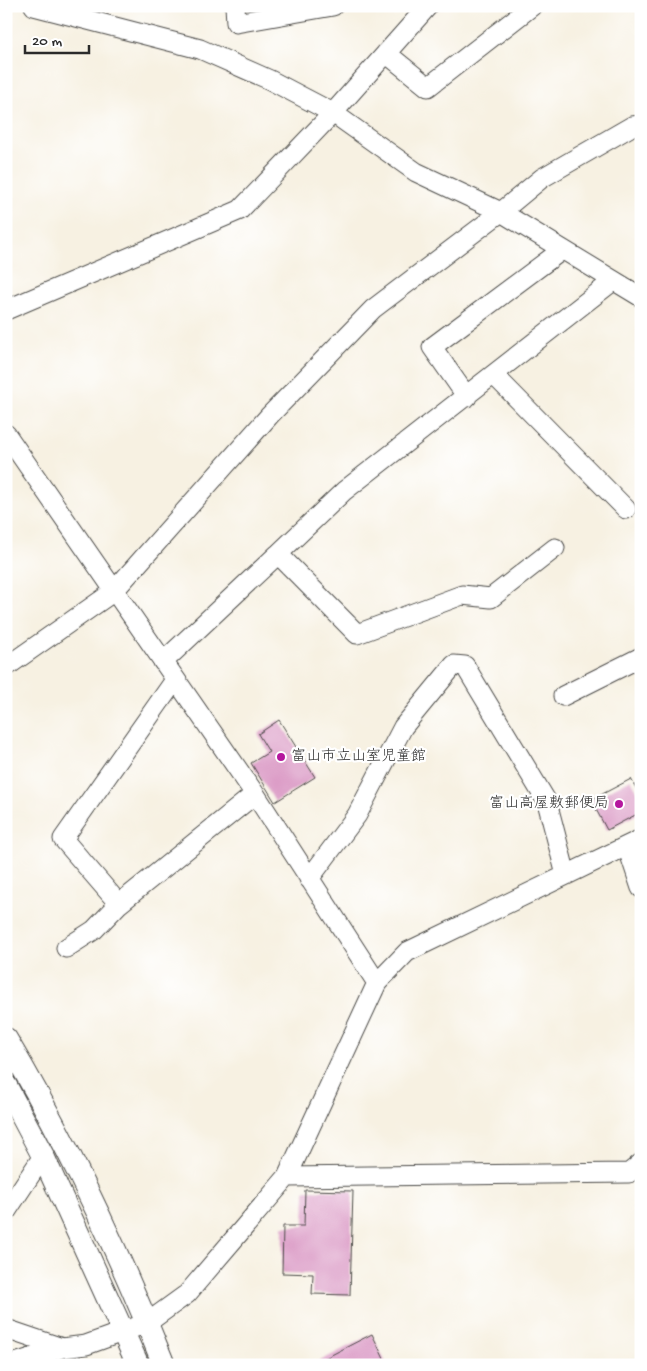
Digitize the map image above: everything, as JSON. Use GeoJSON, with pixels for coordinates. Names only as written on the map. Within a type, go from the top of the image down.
{"type":"FeatureCollection","features":[{"type":"Feature","properties":{"kind":"street"},"geometry":{"type":"LineString","coordinates":[[34,6],[200,49],[270,80],[333,113],[416,172],[502,212],[641,297]]}},
{"type":"Feature","properties":{"kind":"street"},"geometry":{"type":"LineString","coordinates":[[235,6],[236,23],[333,6]]}},
{"type":"Feature","properties":{"kind":"street"},"geometry":{"type":"LineString","coordinates":[[6,310],[240,210],[333,113],[428,6]]}},
{"type":"Feature","properties":{"kind":"street"},"geometry":{"type":"LineString","coordinates":[[386,53],[428,87],[532,6]]}},
{"type":"Feature","properties":{"kind":"street"},"geometry":{"type":"LineString","coordinates":[[6,667],[113,592],[270,415],[373,309],[502,212],[542,178],[632,126],[641,125]]}},
{"type":"Feature","properties":{"kind":"street"},"geometry":{"type":"LineString","coordinates":[[467,397],[432,347],[562,250]]}},
{"type":"Feature","properties":{"kind":"street"},"geometry":{"type":"LineString","coordinates":[[163,662],[344,491],[467,397],[613,281]]}},
{"type":"Feature","properties":{"kind":"street"},"geometry":{"type":"LineString","coordinates":[[494,375],[626,510]]}},
{"type":"Feature","properties":{"kind":"street"},"geometry":{"type":"LineString","coordinates":[[6,434],[113,592],[255,794],[377,983]]}},
{"type":"Feature","properties":{"kind":"street"},"geometry":{"type":"LineString","coordinates":[[278,554],[358,634],[462,595],[491,598],[555,548]]}},
{"type":"Feature","properties":{"kind":"street"},"geometry":{"type":"LineString","coordinates":[[563,696],[641,656]]}},
{"type":"Feature","properties":{"kind":"street"},"geometry":{"type":"LineString","coordinates":[[309,879],[358,815],[403,727],[454,665],[465,666],[547,802],[566,875]]}},
{"type":"Feature","properties":{"kind":"street"},"geometry":{"type":"LineString","coordinates":[[119,904],[62,839],[175,680]]}},
{"type":"Feature","properties":{"kind":"street"},"geometry":{"type":"LineString","coordinates":[[66,948],[94,930],[119,904],[255,794]]}},
{"type":"Feature","properties":{"kind":"street"},"geometry":{"type":"LineString","coordinates":[[9,1365],[62,1348],[86,1345],[147,1324],[187,1294],[287,1177],[377,983],[407,952],[634,842],[641,888]]}},
{"type":"Feature","properties":{"kind":"street"},"geometry":{"type":"LineString","coordinates":[[6,1039],[34,1086],[87,1189],[164,1365]]}},
{"type":"Feature","properties":{"kind":"street"},"geometry":{"type":"LineString","coordinates":[[6,1086],[43,1156],[125,1332],[138,1365]]}},
{"type":"Feature","properties":{"kind":"street"},"geometry":{"type":"LineString","coordinates":[[6,1212],[43,1156]]}},
{"type":"Feature","properties":{"kind":"street"},"geometry":{"type":"LineString","coordinates":[[287,1177],[629,1173],[641,1163]]}},
{"type":"Feature","properties":{"kind":"street"},"geometry":{"type":"LineString","coordinates":[[6,1329],[62,1348]]}},
{"type":"Feature","properties":{"kind":"building","name":"富山市立山室児童館"},"geometry":{"type":"Polygon","coordinates":[[[279,720],[315,777],[275,802],[251,763],[269,752],[258,734],[279,720]]]}},
{"type":"Feature","properties":{"kind":"building"},"geometry":{"type":"Polygon","coordinates":[[[631,779],[641,797],[641,812],[607,830],[591,800],[631,779]]]}},
{"type":"Feature","properties":{"kind":"building"},"geometry":{"type":"Polygon","coordinates":[[[305,1190],[353,1191],[350,1295],[312,1294],[313,1274],[282,1273],[283,1226],[304,1226],[305,1190]]]}},
{"type":"Feature","properties":{"kind":"building"},"geometry":{"type":"Polygon","coordinates":[[[372,1334],[387,1365],[312,1365],[372,1334]]]}},
{"type":"Feature","properties":{"kind":"place","name":"富山市立山室児童館"},"geometry":{"type":"Point","coordinates":[281,757]}},
{"type":"Feature","properties":{"kind":"place","name":"富山高屋敷郵便局"},"geometry":{"type":"Point","coordinates":[619,804]}}]}
